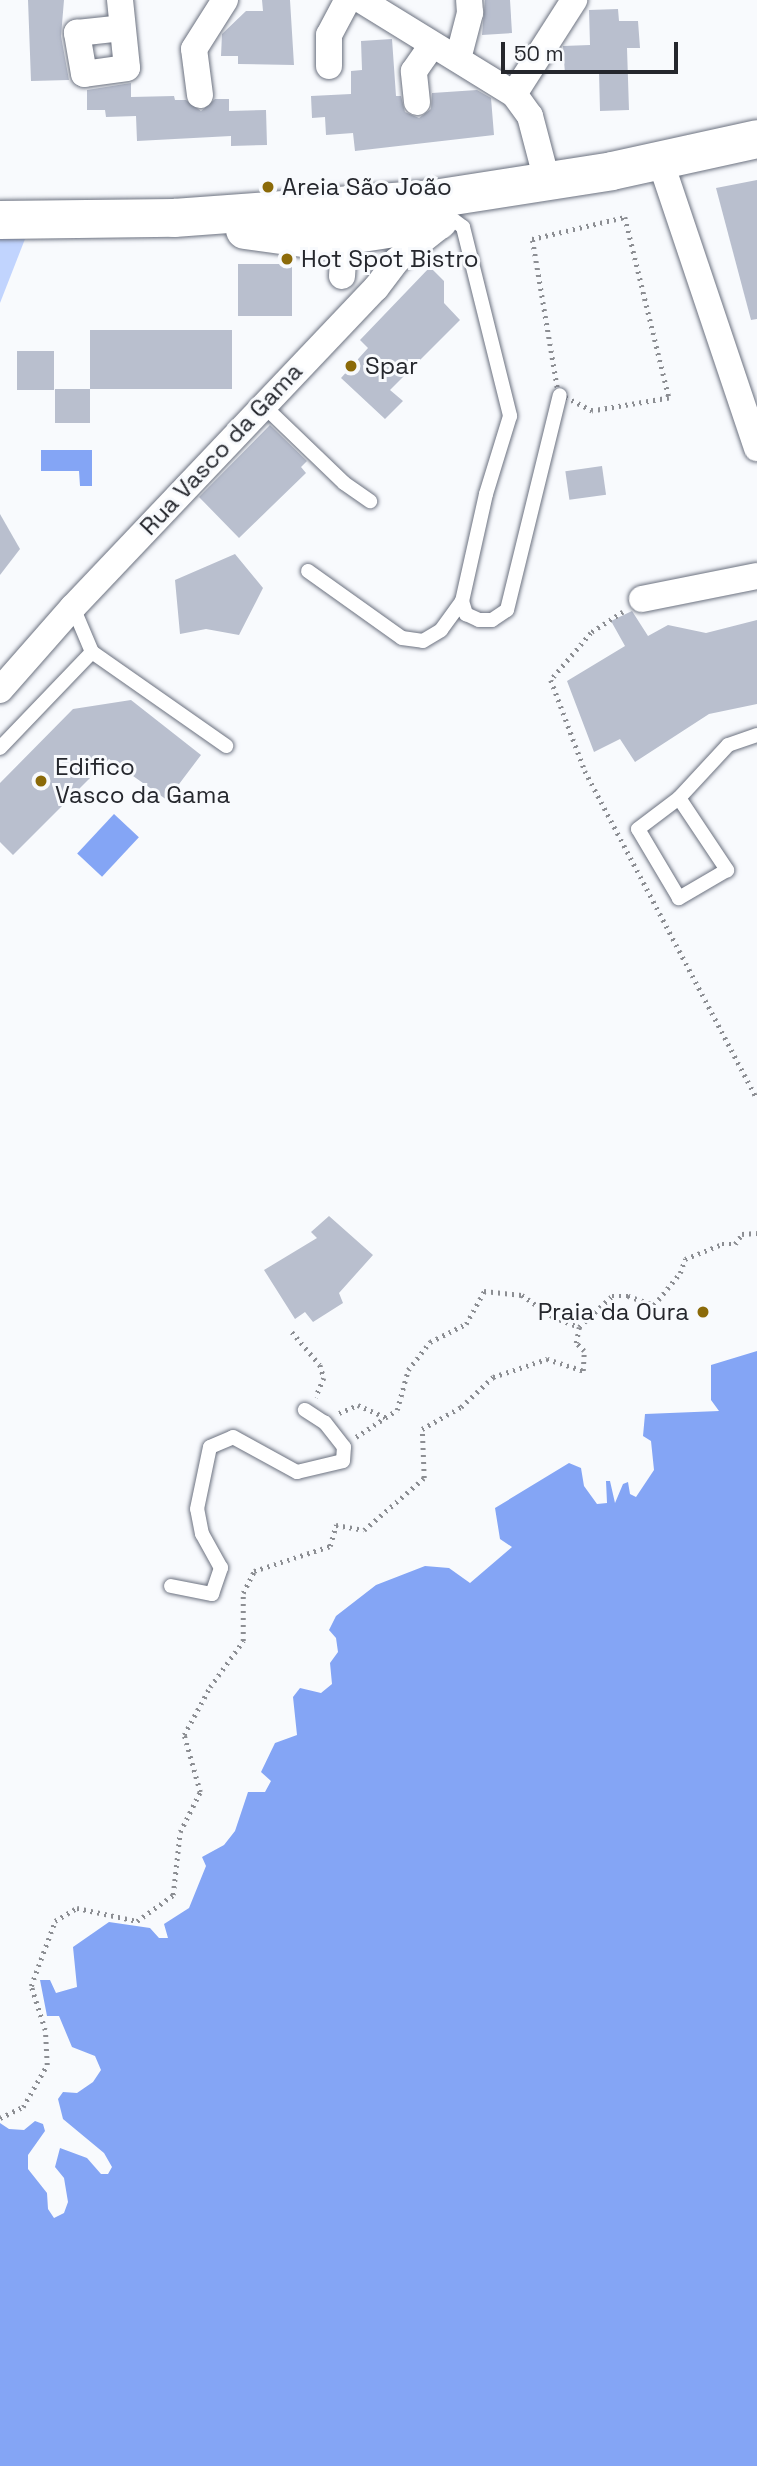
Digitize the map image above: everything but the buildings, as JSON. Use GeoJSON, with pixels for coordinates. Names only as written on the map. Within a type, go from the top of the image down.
{"type":"FeatureCollection","features":[{"type":"Feature","properties":{"kind":"street"},"geometry":{"type":"LineString","coordinates":[[120,0],[122,28]]}},
{"type":"Feature","properties":{"kind":"street"},"geometry":{"type":"LineString","coordinates":[[200,95],[194,49],[225,0]]}},
{"type":"Feature","properties":{"kind":"street"},"geometry":{"type":"LineString","coordinates":[[329,66],[329,35],[348,0]]}},
{"type":"Feature","properties":{"kind":"street"},"geometry":{"type":"LineString","coordinates":[[361,0],[514,94],[530,116],[547,181]]}},
{"type":"Feature","properties":{"kind":"street"},"geometry":{"type":"LineString","coordinates":[[458,59],[470,13],[469,0]]}},
{"type":"Feature","properties":{"kind":"street"},"geometry":{"type":"LineString","coordinates":[[514,94],[574,0]]}},
{"type":"Feature","properties":{"kind":"street"},"geometry":{"type":"LineString","coordinates":[[418,102],[414,71],[432,45]]}},
{"type":"Feature","properties":{"kind":"street"},"geometry":{"type":"LineString","coordinates":[[0,220],[174,218],[344,208],[455,206],[484,209],[547,181],[716,150],[757,139]]}},
{"type":"Feature","properties":{"kind":"street"},"geometry":{"type":"LineString","coordinates":[[716,150],[757,150]]}},
{"type":"Feature","properties":{"kind":"street"},"geometry":{"type":"LineString","coordinates":[[660,160],[757,448]]}},
{"type":"Feature","properties":{"kind":"street"},"geometry":{"type":"LineString","coordinates":[[174,218],[304,239],[369,239],[455,206]]}},
{"type":"Feature","properties":{"kind":"street"},"geometry":{"type":"LineString","coordinates":[[246,213],[270,223],[369,239]]}},
{"type":"Feature","properties":{"kind":"street"},"geometry":{"type":"LineString","coordinates":[[304,239],[330,258],[342,275]]}},
{"type":"Feature","properties":{"kind":"street"},"geometry":{"type":"LineString","coordinates":[[322,342],[336,311],[342,275],[369,239]]}},
{"type":"Feature","properties":{"kind":"street","name":"Rua Vasco da Gama"},"geometry":{"type":"LineString","coordinates":[[0,690],[73,607],[322,342],[369,239]]}},
{"type":"Feature","properties":{"kind":"street"},"geometry":{"type":"LineString","coordinates":[[642,599],[757,576]]}},
{"type":"Feature","properties":{"kind":"lane"},"geometry":{"type":"LineString","coordinates":[[308,570],[402,638],[423,641],[441,630],[462,601],[486,494],[510,416],[463,227],[455,206]]}},
{"type":"Feature","properties":{"kind":"lane"},"geometry":{"type":"LineString","coordinates":[[462,601],[466,614],[479,620],[492,620],[508,610],[560,395]]}},
{"type":"Feature","properties":{"kind":"lane"},"geometry":{"type":"LineString","coordinates":[[263,405],[344,483],[370,501]]}},
{"type":"Feature","properties":{"kind":"lane"},"geometry":{"type":"LineString","coordinates":[[73,607],[92,652],[226,746]]}},
{"type":"Feature","properties":{"kind":"lane"},"geometry":{"type":"LineString","coordinates":[[0,748],[92,652]]}},
{"type":"Feature","properties":{"kind":"lane"},"geometry":{"type":"LineString","coordinates":[[679,798],[727,870],[679,898],[638,829],[679,798],[728,746],[757,735]]}},
{"type":"Feature","properties":{"kind":"lane"},"geometry":{"type":"LineString","coordinates":[[171,1586],[212,1594],[221,1568],[202,1534],[197,1509],[210,1447],[233,1437],[297,1472],[343,1461],[344,1447],[325,1423],[304,1410]]}},
{"type":"Feature","properties":{"kind":"path"},"geometry":{"type":"LineString","coordinates":[[625,217],[669,398],[592,411],[560,395],[532,239],[625,217]]}},
{"type":"Feature","properties":{"kind":"path"},"geometry":{"type":"LineString","coordinates":[[642,599],[591,633],[551,680],[585,771],[757,1098]]}},
{"type":"Feature","properties":{"kind":"path"},"geometry":{"type":"LineString","coordinates":[[0,2118],[23,2107],[47,2065],[45,2030],[31,1986],[55,1921],[76,1908],[137,1921],[173,1895],[180,1832],[200,1792],[184,1735],[210,1686],[243,1642],[243,1593],[254,1571],[330,1546],[336,1525],[364,1530],[424,1478],[422,1429],[461,1407],[493,1377],[547,1359],[583,1371],[584,1351],[576,1343],[579,1327],[612,1296],[628,1296],[654,1305],[681,1273],[685,1259],[722,1244],[735,1244],[741,1234],[757,1233]]}},
{"type":"Feature","properties":{"kind":"path"},"geometry":{"type":"LineString","coordinates":[[344,1447],[397,1410],[408,1370],[430,1342],[466,1324],[484,1291],[522,1295],[553,1317],[579,1327]]}},
{"type":"Feature","properties":{"kind":"path"},"geometry":{"type":"LineString","coordinates":[[292,1332],[320,1365],[324,1378],[311,1403],[322,1403]]}},
{"type":"Feature","properties":{"kind":"path"},"geometry":{"type":"LineString","coordinates":[[334,1402],[331,1416],[358,1405],[385,1417]]}},
{"type":"Feature","properties":{"kind":"shaded area"},"geometry":{"type":"Polygon","coordinates":[[[0,239],[25,239],[0,303],[0,239]]]}},
{"type":"Feature","properties":{"kind":"water"},"geometry":{"type":"Polygon","coordinates":[[[41,450],[92,450],[92,486],[80,486],[79,471],[41,471],[41,450]]]}},
{"type":"Feature","properties":{"kind":"water"},"geometry":{"type":"Polygon","coordinates":[[[114,814],[139,837],[102,877],[77,853],[114,814]]]}},
{"type":"Feature","properties":{"kind":"water"},"geometry":{"type":"Polygon","coordinates":[[[757,1351],[757,2466],[0,2466],[0,2123],[9,2129],[24,2130],[35,2121],[43,2124],[45,2131],[28,2155],[28,2169],[47,2193],[48,2209],[54,2218],[64,2213],[68,2202],[64,2178],[55,2167],[60,2148],[87,2158],[101,2174],[108,2174],[112,2167],[104,2153],[63,2119],[58,2099],[63,2092],[77,2093],[93,2082],[101,2070],[95,2056],[72,2047],[59,2016],[47,2016],[40,1980],[50,1980],[56,1993],[77,1987],[73,1947],[109,1922],[150,1928],[159,1938],[168,1938],[164,1924],[189,1908],[206,1866],[202,1857],[224,1845],[235,1831],[248,1792],[265,1792],[271,1781],[261,1772],[275,1743],[297,1735],[293,1697],[300,1688],[321,1693],[332,1684],[330,1663],[338,1652],[336,1638],[329,1630],[336,1616],[376,1585],[425,1566],[449,1568],[470,1583],[512,1547],[500,1539],[495,1508],[569,1463],[581,1468],[584,1486],[597,1504],[607,1503],[606,1481],[610,1481],[615,1503],[623,1484],[628,1482],[630,1494],[636,1497],[654,1470],[651,1441],[643,1436],[645,1414],[719,1411],[711,1400],[711,1365],[757,1351]]]}},
{"type":"Feature","properties":{"kind":"place","name":"Areia São João"},"geometry":{"type":"Point","coordinates":[268,187]}},
{"type":"Feature","properties":{"kind":"place","name":"Hot Spot Bistro"},"geometry":{"type":"Point","coordinates":[287,259]}},
{"type":"Feature","properties":{"kind":"place","name":"Spar"},"geometry":{"type":"Point","coordinates":[351,366]}},
{"type":"Feature","properties":{"kind":"place","name":"Edifico Vasco da Gama"},"geometry":{"type":"Point","coordinates":[41,781]}},
{"type":"Feature","properties":{"kind":"place","name":"Praia da Oura"},"geometry":{"type":"Point","coordinates":[703,1312]}}]}
